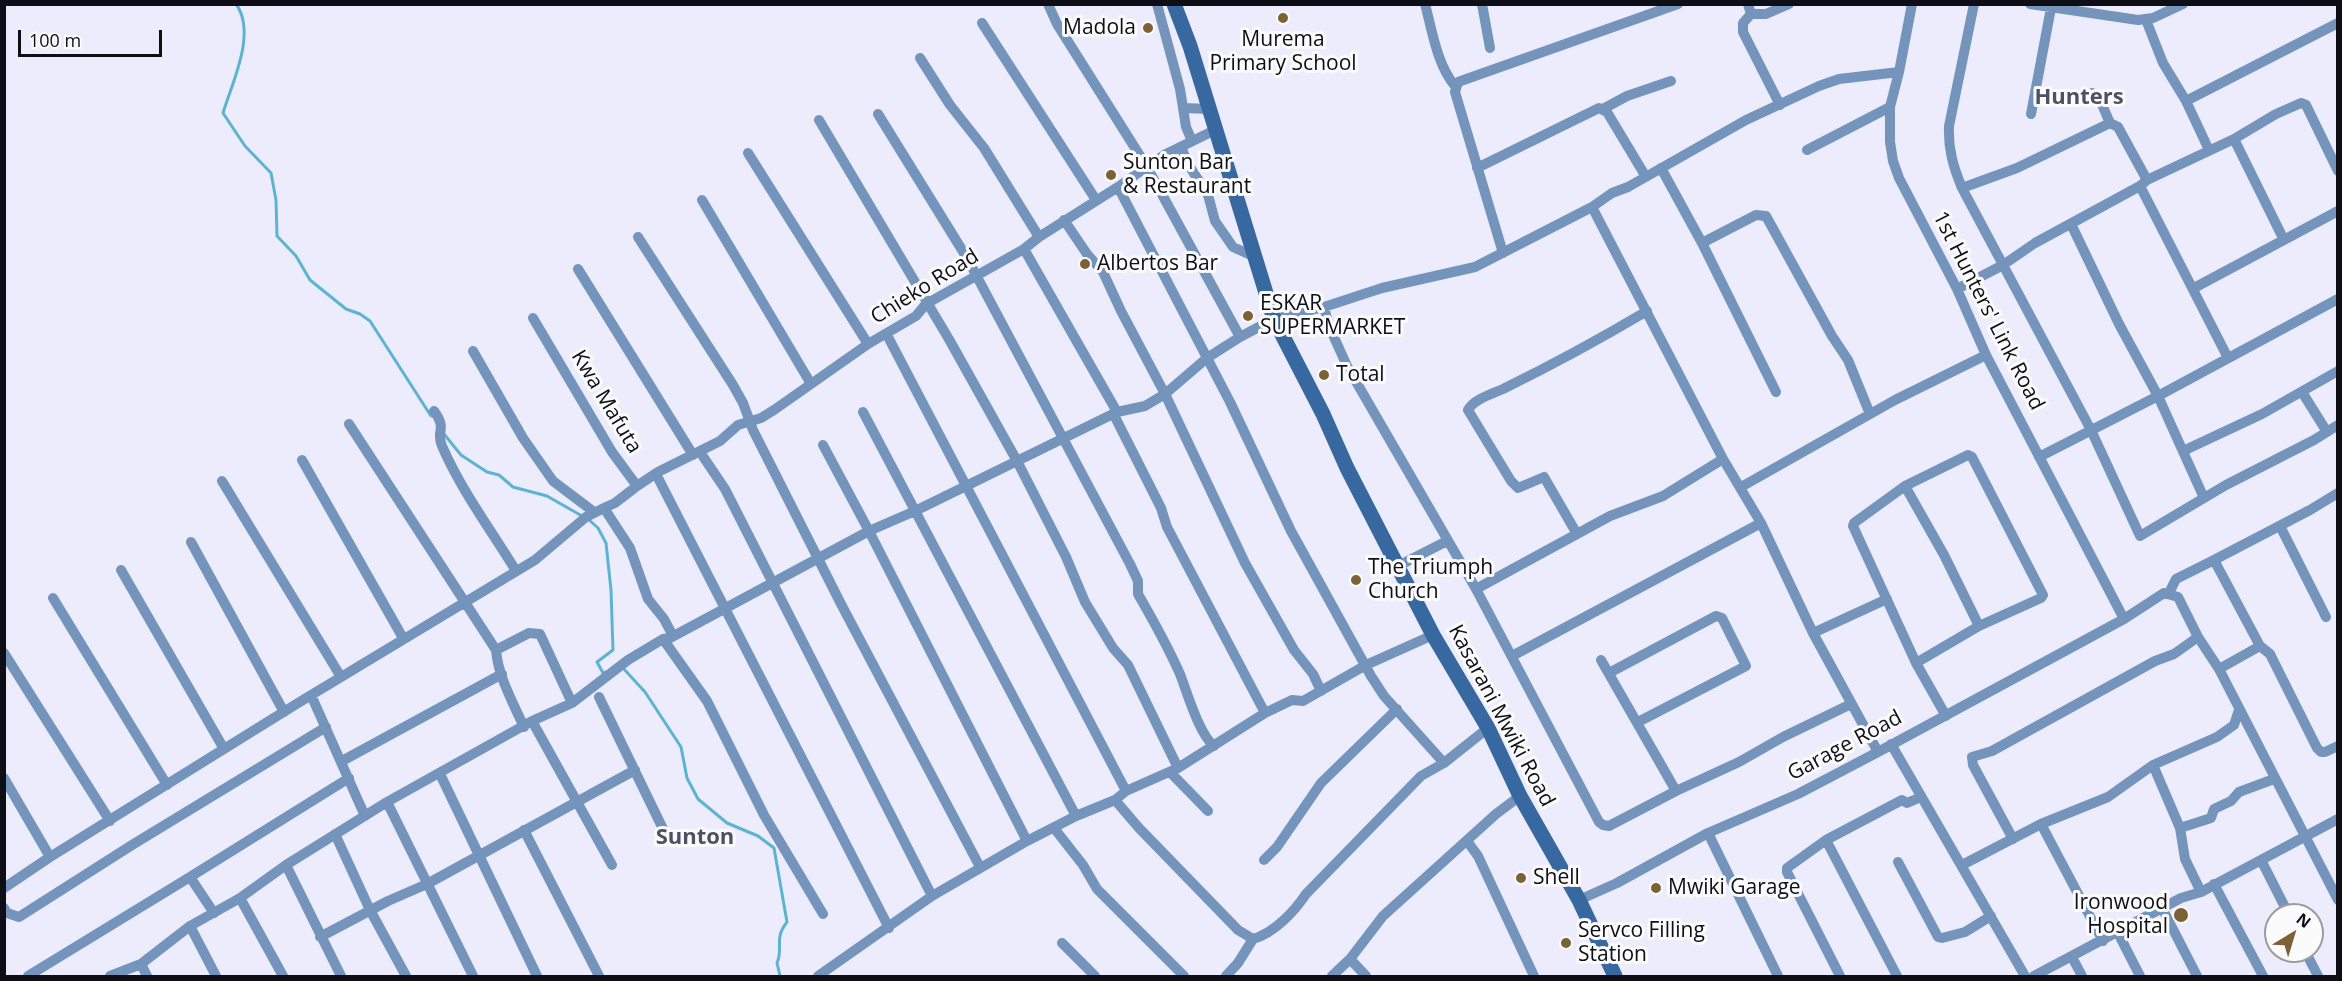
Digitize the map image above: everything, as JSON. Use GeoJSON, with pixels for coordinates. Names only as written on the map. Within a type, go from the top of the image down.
{"type":"FeatureCollection","features":[{"type":"Feature","properties":{"kind":"main road","name":"Kasarani Mwiki Road"},"geometry":{"type":"LineString","coordinates":[[1174,4],[1190,46],[1274,319],[1433,635],[1488,728],[1520,796],[1579,900],[1616,976]]}},
{"type":"Feature","properties":{"kind":"street"},"geometry":{"type":"LineString","coordinates":[[1048,4],[1057,24],[1147,167],[1240,337]]}},
{"type":"Feature","properties":{"kind":"street"},"geometry":{"type":"LineString","coordinates":[[1157,4],[1192,141]]}},
{"type":"Feature","properties":{"kind":"street"},"geometry":{"type":"LineString","coordinates":[[1425,4],[1447,77],[1455,86],[1503,253]]}},
{"type":"Feature","properties":{"kind":"street"},"geometry":{"type":"LineString","coordinates":[[1482,4],[1490,48]]}},
{"type":"Feature","properties":{"kind":"street"},"geometry":{"type":"LineString","coordinates":[[1455,86],[1458,82],[1468,78],[1678,4]]}},
{"type":"Feature","properties":{"kind":"street"},"geometry":{"type":"LineString","coordinates":[[1780,105],[1743,32],[1743,23],[1750,9],[1766,14],[1789,4]]}},
{"type":"Feature","properties":{"kind":"street","name":"1st Hunters' Link Road"},"geometry":{"type":"LineString","coordinates":[[1912,4],[1890,106],[1890,142],[1893,161],[1899,178],[1957,289],[1986,355],[2124,619]]}},
{"type":"Feature","properties":{"kind":"street"},"geometry":{"type":"LineString","coordinates":[[1974,4],[1949,126],[1950,155],[1962,188],[2091,430],[2140,537],[2204,498],[2337,425]]}},
{"type":"Feature","properties":{"kind":"street"},"geometry":{"type":"LineString","coordinates":[[2030,4],[2146,20],[2183,4]]}},
{"type":"Feature","properties":{"kind":"street"},"geometry":{"type":"LineString","coordinates":[[2031,114],[2051,8]]}},
{"type":"Feature","properties":{"kind":"street"},"geometry":{"type":"LineString","coordinates":[[2146,20],[2163,63],[2186,101],[2209,150]]}},
{"type":"Feature","properties":{"kind":"street"},"geometry":{"type":"LineString","coordinates":[[982,23],[1096,200]]}},
{"type":"Feature","properties":{"kind":"street"},"geometry":{"type":"LineString","coordinates":[[2186,101],[2337,23]]}},
{"type":"Feature","properties":{"kind":"street"},"geometry":{"type":"LineString","coordinates":[[1165,33],[1183,27]]}},
{"type":"Feature","properties":{"kind":"street"},"geometry":{"type":"LineString","coordinates":[[1171,56],[1190,46]]}},
{"type":"Feature","properties":{"kind":"street"},"geometry":{"type":"LineString","coordinates":[[920,58],[950,105],[984,148],[1039,237]]}},
{"type":"Feature","properties":{"kind":"street"},"geometry":{"type":"LineString","coordinates":[[110,976],[141,964],[190,926],[240,898],[286,865],[387,802],[528,724],[572,703],[628,660],[869,531],[915,512],[1116,413],[1145,406],[1165,394],[1207,358],[1274,319],[1324,307],[1382,288],[1475,267],[1592,207],[1612,193],[1628,188],[1746,120],[1839,79],[1899,72]]}},
{"type":"Feature","properties":{"kind":"street"},"geometry":{"type":"LineString","coordinates":[[1477,168],[1599,108],[1603,109],[1627,96],[1671,81]]}},
{"type":"Feature","properties":{"kind":"street"},"geometry":{"type":"LineString","coordinates":[[2092,93],[2100,100],[2110,123],[2118,127],[2228,358]]}},
{"type":"Feature","properties":{"kind":"street"},"geometry":{"type":"LineString","coordinates":[[1957,289],[2003,265],[2035,243],[2143,183],[2234,139],[2276,114],[2301,103],[2306,105],[2337,171]]}},
{"type":"Feature","properties":{"kind":"street"},"geometry":{"type":"LineString","coordinates":[[1807,150],[1890,106]]}},
{"type":"Feature","properties":{"kind":"street"},"geometry":{"type":"LineString","coordinates":[[1183,108],[1209,109]]}},
{"type":"Feature","properties":{"kind":"street"},"geometry":{"type":"LineString","coordinates":[[1603,109],[1646,177]]}},
{"type":"Feature","properties":{"kind":"street"},"geometry":{"type":"LineString","coordinates":[[878,114],[967,258],[1064,437],[1130,564],[1138,581],[1138,594],[1179,673],[1200,725],[1214,746]]}},
{"type":"Feature","properties":{"kind":"street"},"geometry":{"type":"LineString","coordinates":[[819,120],[950,341],[1017,461],[1066,557],[1085,602],[1113,648],[1128,665],[1174,770],[1208,811]]}},
{"type":"Feature","properties":{"kind":"street"},"geometry":{"type":"LineString","coordinates":[[1962,188],[2017,168],[2110,123]]}},
{"type":"Feature","properties":{"kind":"street","name":"Chieko Road"},"geometry":{"type":"LineString","coordinates":[[656,474],[720,441],[738,425],[761,418],[868,345],[916,316],[926,304],[1024,249],[1164,154],[1215,130]]}},
{"type":"Feature","properties":{"kind":"street"},"geometry":{"type":"LineString","coordinates":[[2234,139],[2283,238]]}},
{"type":"Feature","properties":{"kind":"street"},"geometry":{"type":"LineString","coordinates":[[1181,147],[1188,164],[1208,195],[1215,221],[1233,247],[1255,257]]}},
{"type":"Feature","properties":{"kind":"street"},"geometry":{"type":"LineString","coordinates":[[748,153],[868,345]]}},
{"type":"Feature","properties":{"kind":"street"},"geometry":{"type":"LineString","coordinates":[[1661,168],[1702,243],[1776,392]]}},
{"type":"Feature","properties":{"kind":"street"},"geometry":{"type":"LineString","coordinates":[[1118,187],[1207,358],[1291,531],[1384,696],[1444,762]]}},
{"type":"Feature","properties":{"kind":"street"},"geometry":{"type":"LineString","coordinates":[[702,200],[811,384]]}},
{"type":"Feature","properties":{"kind":"street"},"geometry":{"type":"LineString","coordinates":[[1592,207],[1724,459],[1761,523],[1813,633],[1878,752]]}},
{"type":"Feature","properties":{"kind":"street"},"geometry":{"type":"LineString","coordinates":[[2194,288],[2337,210]]}},
{"type":"Feature","properties":{"kind":"street"},"geometry":{"type":"LineString","coordinates":[[1702,243],[1756,215],[1766,216],[1832,336],[1848,360],[1870,414]]}},
{"type":"Feature","properties":{"kind":"street"},"geometry":{"type":"LineString","coordinates":[[1064,220],[1087,254],[1103,272],[1165,394],[1245,563],[1294,650],[1313,674],[1321,691]]}},
{"type":"Feature","properties":{"kind":"street"},"geometry":{"type":"LineString","coordinates":[[2071,224],[2119,324],[2158,396],[2204,498]]}},
{"type":"Feature","properties":{"kind":"street"},"geometry":{"type":"LineString","coordinates":[[638,237],[733,385],[753,430],[841,604],[980,867]]}},
{"type":"Feature","properties":{"kind":"street"},"geometry":{"type":"LineString","coordinates":[[1024,249],[1116,413],[1161,508],[1167,527],[1265,713]]}},
{"type":"Feature","properties":{"kind":"street"},"geometry":{"type":"LineString","coordinates":[[578,269],[697,454],[724,489],[932,896]]}},
{"type":"Feature","properties":{"kind":"street"},"geometry":{"type":"LineString","coordinates":[[2040,457],[2337,299]]}},
{"type":"Feature","properties":{"kind":"street"},"geometry":{"type":"LineString","coordinates":[[1324,307],[1329,326],[1347,366],[1476,589],[1599,822],[1609,826],[1676,791],[1739,762],[1783,736],[1851,704]]}},
{"type":"Feature","properties":{"kind":"street"},"geometry":{"type":"LineString","coordinates":[[1577,534],[1544,477],[1518,488],[1511,481],[1468,410],[1484,398],[1548,367],[1647,311]]}},
{"type":"Feature","properties":{"kind":"street","name":"Kwa Mafuta"},"geometry":{"type":"LineString","coordinates":[[533,318],[612,452],[637,486],[656,474]]}},
{"type":"Feature","properties":{"kind":"street"},"geometry":{"type":"LineString","coordinates":[[887,335],[1126,791]]}},
{"type":"Feature","properties":{"kind":"street"},"geometry":{"type":"LineString","coordinates":[[473,351],[524,438],[553,481],[630,548],[648,599],[669,626],[668,638],[707,701],[764,815],[823,914]]}},
{"type":"Feature","properties":{"kind":"street"},"geometry":{"type":"LineString","coordinates":[[1741,487],[1951,370],[1986,355]]}},
{"type":"Feature","properties":{"kind":"street"},"geometry":{"type":"LineString","coordinates":[[2183,451],[2262,414],[2337,371]]}},
{"type":"Feature","properties":{"kind":"street"},"geometry":{"type":"LineString","coordinates":[[2302,392],[2327,432]]}},
{"type":"Feature","properties":{"kind":"street"},"geometry":{"type":"LineString","coordinates":[[434,411],[442,423],[441,444],[474,506],[516,571]]}},
{"type":"Feature","properties":{"kind":"street"},"geometry":{"type":"LineString","coordinates":[[863,412],[1076,816]]}},
{"type":"Feature","properties":{"kind":"street"},"geometry":{"type":"LineString","coordinates":[[349,424],[496,650],[502,674],[528,724],[576,801],[612,865]]}},
{"type":"Feature","properties":{"kind":"street"},"geometry":{"type":"LineString","coordinates":[[823,445],[1027,841]]}},
{"type":"Feature","properties":{"kind":"street"},"geometry":{"type":"LineString","coordinates":[[1916,663],[1979,626],[2041,598],[2043,595],[1972,457],[1968,455],[1905,486],[1856,521],[1853,526],[1916,663],[1946,716]]}},
{"type":"Feature","properties":{"kind":"street"},"geometry":{"type":"LineString","coordinates":[[1476,589],[1610,516],[1663,496],[1724,459]]}},
{"type":"Feature","properties":{"kind":"street"},"geometry":{"type":"LineString","coordinates":[[302,460],[403,638]]}},
{"type":"Feature","properties":{"kind":"street"},"geometry":{"type":"LineString","coordinates":[[656,474],[889,928]]}},
{"type":"Feature","properties":{"kind":"street"},"geometry":{"type":"LineString","coordinates":[[222,482],[341,677]]}},
{"type":"Feature","properties":{"kind":"street"},"geometry":{"type":"LineString","coordinates":[[4,888],[50,857],[403,638],[535,560],[592,514],[615,503],[637,486]]}},
{"type":"Feature","properties":{"kind":"street"},"geometry":{"type":"LineString","coordinates":[[1905,486],[1944,555],[1979,626]]}},
{"type":"Feature","properties":{"kind":"street","name":"Garage Road"},"geometry":{"type":"LineString","coordinates":[[1579,900],[1617,883],[1708,832],[1798,794],[1946,716],[2124,619],[2164,593],[2169,593],[2176,579],[2280,526],[2337,493]]}},
{"type":"Feature","properties":{"kind":"street"},"geometry":{"type":"LineString","coordinates":[[1512,656],[1761,523]]}},
{"type":"Feature","properties":{"kind":"street"},"geometry":{"type":"LineString","coordinates":[[2280,526],[2326,617]]}},
{"type":"Feature","properties":{"kind":"street"},"geometry":{"type":"LineString","coordinates":[[1398,566],[1447,541]]}},
{"type":"Feature","properties":{"kind":"street"},"geometry":{"type":"LineString","coordinates":[[191,542],[284,712]]}},
{"type":"Feature","properties":{"kind":"street"},"geometry":{"type":"LineString","coordinates":[[2214,560],[2260,646],[2270,654],[2320,752],[2337,746]]}},
{"type":"Feature","properties":{"kind":"street"},"geometry":{"type":"LineString","coordinates":[[121,570],[224,749]]}},
{"type":"Feature","properties":{"kind":"street"},"geometry":{"type":"LineString","coordinates":[[2169,593],[2178,597],[2198,637],[2235,696],[2239,710],[2337,900]]}},
{"type":"Feature","properties":{"kind":"street"},"geometry":{"type":"LineString","coordinates":[[53,598],[167,785]]}},
{"type":"Feature","properties":{"kind":"street"},"geometry":{"type":"LineString","coordinates":[[1813,633],[1887,599]]}},
{"type":"Feature","properties":{"kind":"street"},"geometry":{"type":"LineString","coordinates":[[1609,673],[1716,616],[1722,618],[1746,666],[1638,722]]}},
{"type":"Feature","properties":{"kind":"street"},"geometry":{"type":"LineString","coordinates":[[496,650],[529,633],[540,634],[572,703]]}},
{"type":"Feature","properties":{"kind":"street"},"geometry":{"type":"LineString","coordinates":[[818,976],[932,896],[980,867],[1076,816],[1115,800],[1126,791],[1174,770],[1265,713],[1292,700],[1303,700],[1366,664],[1433,635]]}},
{"type":"Feature","properties":{"kind":"street"},"geometry":{"type":"LineString","coordinates":[[2013,839],[1972,765],[1972,757],[1992,751],[2156,660],[2174,654],[2198,637]]}},
{"type":"Feature","properties":{"kind":"street"},"geometry":{"type":"LineString","coordinates":[[2219,669],[2260,646]]}},
{"type":"Feature","properties":{"kind":"street"},"geometry":{"type":"LineString","coordinates":[[4,653],[110,821]]}},
{"type":"Feature","properties":{"kind":"street"},"geometry":{"type":"LineString","coordinates":[[1601,660],[1676,791]]}},
{"type":"Feature","properties":{"kind":"street"},"geometry":{"type":"LineString","coordinates":[[342,761],[502,674]]}},
{"type":"Feature","properties":{"kind":"street"},"geometry":{"type":"LineString","coordinates":[[311,695],[365,816]]}},
{"type":"Feature","properties":{"kind":"street"},"geometry":{"type":"LineString","coordinates":[[599,697],[664,831]]}},
{"type":"Feature","properties":{"kind":"street"},"geometry":{"type":"LineString","coordinates":[[1264,860],[1277,847],[1321,783],[1397,709]]}},
{"type":"Feature","properties":{"kind":"street"},"geometry":{"type":"LineString","coordinates":[[1962,865],[2041,824],[2108,797],[2152,765],[2217,737],[2234,724],[2239,710]]}},
{"type":"Feature","properties":{"kind":"street"},"geometry":{"type":"LineString","coordinates":[[4,908],[7,914],[15,918],[19,917],[101,864],[326,727]]}},
{"type":"Feature","properties":{"kind":"street"},"geometry":{"type":"LineString","coordinates":[[1226,976],[1238,963],[1253,939],[1264,936],[1297,906],[1421,776],[1444,762],[1488,728]]}},
{"type":"Feature","properties":{"kind":"street"},"geometry":{"type":"LineString","coordinates":[[1892,744],[2025,976]]}},
{"type":"Feature","properties":{"kind":"street"},"geometry":{"type":"LineString","coordinates":[[2152,765],[2180,828],[2185,859],[2201,892]]}},
{"type":"Feature","properties":{"kind":"street"},"geometry":{"type":"LineString","coordinates":[[320,937],[370,910],[427,884],[635,770]]}},
{"type":"Feature","properties":{"kind":"street"},"geometry":{"type":"LineString","coordinates":[[440,774],[481,855],[537,976]]}},
{"type":"Feature","properties":{"kind":"street"},"geometry":{"type":"LineString","coordinates":[[4,778],[50,857]]}},
{"type":"Feature","properties":{"kind":"street"},"geometry":{"type":"LineString","coordinates":[[28,976],[350,778]]}},
{"type":"Feature","properties":{"kind":"street"},"geometry":{"type":"LineString","coordinates":[[2180,828],[2211,818],[2214,809],[2231,801],[2239,792],[2274,779]]}},
{"type":"Feature","properties":{"kind":"street"},"geometry":{"type":"LineString","coordinates":[[1332,976],[1350,959],[1383,916],[1496,814],[1520,796]]}},
{"type":"Feature","properties":{"kind":"street"},"geometry":{"type":"LineString","coordinates":[[1840,976],[1787,872],[1790,864],[1826,840],[1902,800],[1908,803],[1922,797]]}},
{"type":"Feature","properties":{"kind":"street"},"geometry":{"type":"LineString","coordinates":[[1115,800],[1139,828],[1238,930],[1253,939]]}},
{"type":"Feature","properties":{"kind":"street"},"geometry":{"type":"LineString","coordinates":[[387,802],[471,973],[459,976]]}},
{"type":"Feature","properties":{"kind":"street"},"geometry":{"type":"LineString","coordinates":[[2034,976],[2181,898],[2201,892],[2337,819]]}},
{"type":"Feature","properties":{"kind":"street"},"geometry":{"type":"LineString","coordinates":[[2041,824],[2103,941]]}},
{"type":"Feature","properties":{"kind":"street"},"geometry":{"type":"LineString","coordinates":[[1054,828],[1083,866],[1097,889],[1184,976]]}},
{"type":"Feature","properties":{"kind":"street"},"geometry":{"type":"LineString","coordinates":[[524,830],[599,976]]}},
{"type":"Feature","properties":{"kind":"street"},"geometry":{"type":"LineString","coordinates":[[1708,832],[1733,888],[1778,976]]}},
{"type":"Feature","properties":{"kind":"street"},"geometry":{"type":"LineString","coordinates":[[335,834],[370,910],[405,976]]}},
{"type":"Feature","properties":{"kind":"street"},"geometry":{"type":"LineString","coordinates":[[1826,840],[1898,976]]}},
{"type":"Feature","properties":{"kind":"street"},"geometry":{"type":"LineString","coordinates":[[1467,841],[1478,856],[1534,976]]}},
{"type":"Feature","properties":{"kind":"street"},"geometry":{"type":"LineString","coordinates":[[2260,860],[2283,903]]}},
{"type":"Feature","properties":{"kind":"street"},"geometry":{"type":"LineString","coordinates":[[1898,862],[1938,937],[1965,932],[1991,916]]}},
{"type":"Feature","properties":{"kind":"street"},"geometry":{"type":"LineString","coordinates":[[286,865],[341,976]]}},
{"type":"Feature","properties":{"kind":"street"},"geometry":{"type":"LineString","coordinates":[[190,877],[214,913]]}},
{"type":"Feature","properties":{"kind":"street"},"geometry":{"type":"LineString","coordinates":[[2214,884],[2263,976]]}},
{"type":"Feature","properties":{"kind":"street"},"geometry":{"type":"LineString","coordinates":[[240,898],[283,976]]}},
{"type":"Feature","properties":{"kind":"street"},"geometry":{"type":"LineString","coordinates":[[2162,908],[2197,976]]}},
{"type":"Feature","properties":{"kind":"street"},"geometry":{"type":"LineString","coordinates":[[190,926],[216,976]]}},
{"type":"Feature","properties":{"kind":"street"},"geometry":{"type":"LineString","coordinates":[[2118,933],[2140,976]]}},
{"type":"Feature","properties":{"kind":"street"},"geometry":{"type":"LineString","coordinates":[[1062,943],[1095,976]]}},
{"type":"Feature","properties":{"kind":"street"},"geometry":{"type":"LineString","coordinates":[[2072,957],[2082,976]]}},
{"type":"Feature","properties":{"kind":"street"},"geometry":{"type":"LineString","coordinates":[[1350,959],[1366,976]]}},
{"type":"Feature","properties":{"kind":"street"},"geometry":{"type":"LineString","coordinates":[[141,964],[147,976]]}},
{"type":"Feature","properties":{"kind":"waterway"},"geometry":{"type":"LineString","coordinates":[[236,4],[242,16],[243,43],[237,73],[223,113],[245,146],[271,173],[276,200],[277,236],[296,256],[310,280],[346,309],[370,321],[431,416]]}},
{"type":"Feature","properties":{"kind":"waterway"},"geometry":{"type":"LineString","coordinates":[[444,434],[461,455],[487,472],[499,475],[513,487],[547,496],[582,516]]}},
{"type":"Feature","properties":{"kind":"waterway"},"geometry":{"type":"LineString","coordinates":[[588,519],[598,528],[606,543],[611,590],[613,650],[597,662],[603,673],[605,672]]}},
{"type":"Feature","properties":{"kind":"waterway"},"geometry":{"type":"LineString","coordinates":[[623,668],[645,692],[681,747],[687,778],[698,799],[727,823],[758,836],[774,848],[787,922],[780,939],[777,963],[780,976]]}},
{"type":"Feature","properties":{"kind":"place","name":"Murema Primary School"},"geometry":{"type":"Point","coordinates":[1283,18]}},
{"type":"Feature","properties":{"kind":"place","name":"Madola"},"geometry":{"type":"Point","coordinates":[1148,28]}},
{"type":"Feature","properties":{"kind":"place","name":"Sunton Bar & Restaurant"},"geometry":{"type":"Point","coordinates":[1111,175]}},
{"type":"Feature","properties":{"kind":"place","name":"Albertos Bar"},"geometry":{"type":"Point","coordinates":[1085,264]}},
{"type":"Feature","properties":{"kind":"place","name":"ESKAR SUPERMARKET"},"geometry":{"type":"Point","coordinates":[1248,316]}},
{"type":"Feature","properties":{"kind":"place","name":"Total"},"geometry":{"type":"Point","coordinates":[1324,375]}},
{"type":"Feature","properties":{"kind":"place","name":"The Triumph Church"},"geometry":{"type":"Point","coordinates":[1356,580]}},
{"type":"Feature","properties":{"kind":"place","name":"Shell"},"geometry":{"type":"Point","coordinates":[1521,878]}},
{"type":"Feature","properties":{"kind":"place","name":"Mwiki Garage"},"geometry":{"type":"Point","coordinates":[1656,888]}},
{"type":"Feature","properties":{"kind":"place","name":"Ironwood Hospital"},"geometry":{"type":"Point","coordinates":[2181,915]}},
{"type":"Feature","properties":{"kind":"place","name":"Servco Filling Station"},"geometry":{"type":"Point","coordinates":[1566,943]}},
{"type":"Feature","properties":{"kind":"district","name":"Hunters"},"geometry":{"type":"Point","coordinates":[2079,98]}},
{"type":"Feature","properties":{"kind":"district","name":"Sunton"},"geometry":{"type":"Point","coordinates":[695,838]}}]}
